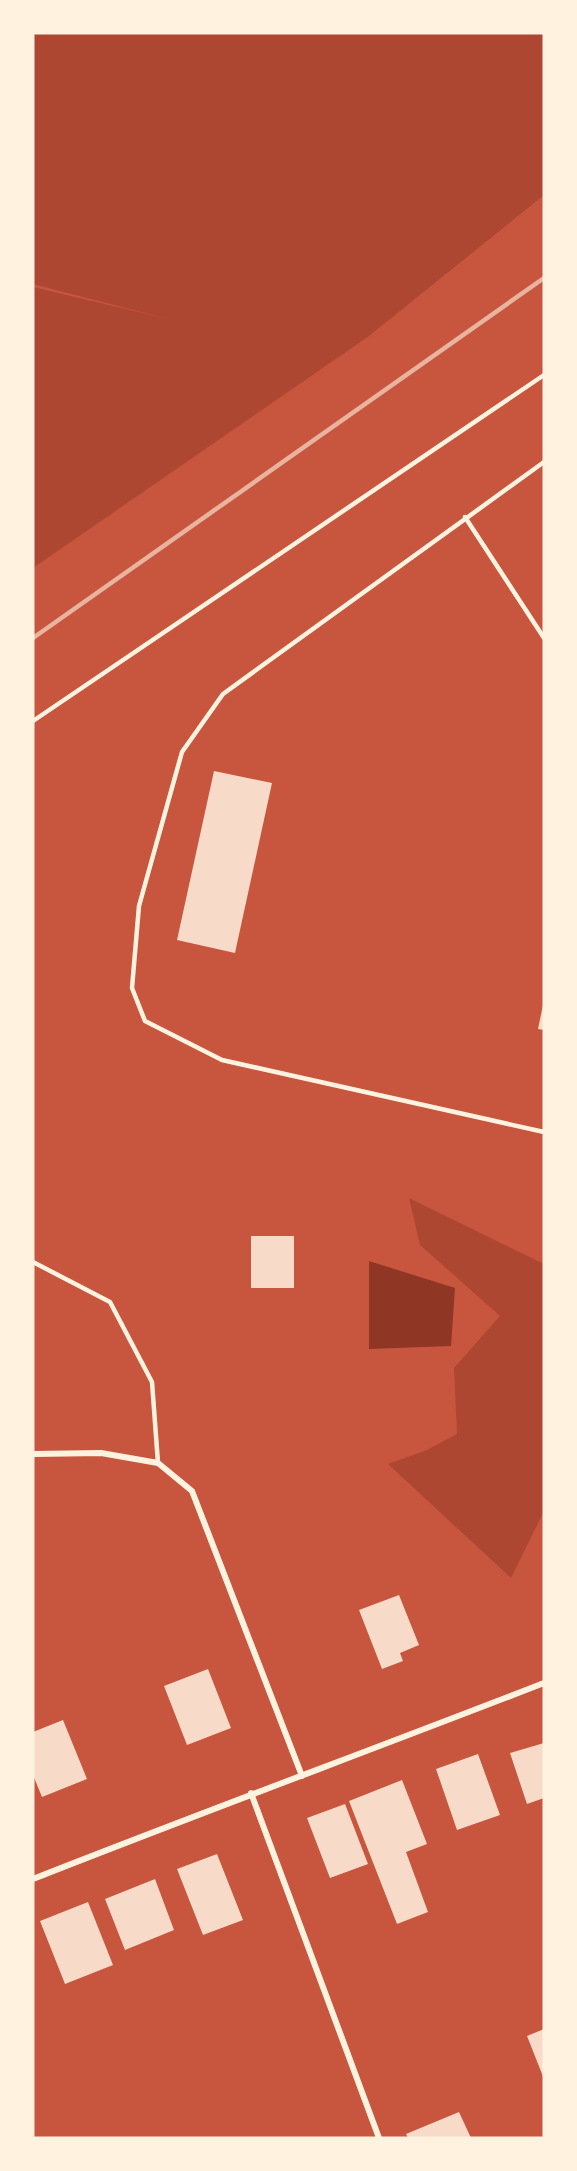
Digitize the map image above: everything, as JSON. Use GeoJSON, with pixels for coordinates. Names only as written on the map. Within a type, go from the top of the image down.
{"type":"FeatureCollection","features":[{"type":"Feature","properties":{"kind":"street"},"geometry":{"type":"LineString","coordinates":[[33,1454],[100,1453],[158,1464],[192,1491],[302,1776]]}},
{"type":"Feature","properties":{"kind":"street"},"geometry":{"type":"LineString","coordinates":[[33,1879],[251,1793],[302,1776],[544,1683]]}},
{"type":"Feature","properties":{"kind":"street"},"geometry":{"type":"LineString","coordinates":[[251,1793],[378,2138]]}},
{"type":"Feature","properties":{"kind":"lane"},"geometry":{"type":"LineString","coordinates":[[33,721],[544,375]]}},
{"type":"Feature","properties":{"kind":"lane"},"geometry":{"type":"LineString","coordinates":[[544,462],[223,694],[182,752],[139,906],[132,988],[145,1020],[222,1060],[544,1132]]}},
{"type":"Feature","properties":{"kind":"lane"},"geometry":{"type":"LineString","coordinates":[[465,517],[544,638]]}},
{"type":"Feature","properties":{"kind":"lane"},"geometry":{"type":"LineString","coordinates":[[33,1262],[110,1302],[152,1382],[158,1464]]}},
{"type":"Feature","properties":{"kind":"shaded area"},"geometry":{"type":"Polygon","coordinates":[[[33,33],[544,33],[544,195],[369,336],[33,568],[33,287],[168,319],[33,284],[33,33]]]}},
{"type":"Feature","properties":{"kind":"shaded area"},"geometry":{"type":"Polygon","coordinates":[[[409,1198],[544,1264],[544,1511],[511,1578],[388,1464],[427,1450],[457,1434],[454,1368],[500,1316],[420,1245],[409,1198]]]}},
{"type":"Feature","properties":{"kind":"shaded area"},"geometry":{"type":"Polygon","coordinates":[[[369,1261],[455,1288],[451,1346],[369,1349],[369,1261]]]}},
{"type":"Feature","properties":{"kind":"building"},"geometry":{"type":"Polygon","coordinates":[[[214,771],[272,783],[235,953],[177,940],[214,771]]]}},
{"type":"Feature","properties":{"kind":"building"},"geometry":{"type":"Polygon","coordinates":[[[544,1005],[544,1030],[538,1029],[544,1005]]]}},
{"type":"Feature","properties":{"kind":"building"},"geometry":{"type":"Polygon","coordinates":[[[251,1236],[294,1236],[294,1288],[251,1288],[251,1236]]]}},
{"type":"Feature","properties":{"kind":"building"},"geometry":{"type":"Polygon","coordinates":[[[399,1595],[419,1645],[400,1653],[403,1661],[382,1669],[359,1610],[399,1595]]]}},
{"type":"Feature","properties":{"kind":"building"},"geometry":{"type":"Polygon","coordinates":[[[208,1669],[231,1728],[187,1745],[164,1686],[208,1669]]]}},
{"type":"Feature","properties":{"kind":"building"},"geometry":{"type":"Polygon","coordinates":[[[63,1720],[87,1779],[42,1797],[33,1775],[33,1732],[63,1720]]]}},
{"type":"Feature","properties":{"kind":"building"},"geometry":{"type":"Polygon","coordinates":[[[544,1743],[544,1798],[527,1804],[510,1753],[544,1743]]]}},
{"type":"Feature","properties":{"kind":"building"},"geometry":{"type":"Polygon","coordinates":[[[478,1754],[500,1815],[457,1830],[436,1769],[478,1754]]]}},
{"type":"Feature","properties":{"kind":"building"},"geometry":{"type":"Polygon","coordinates":[[[402,1780],[427,1844],[406,1852],[428,1912],[397,1924],[349,1801],[402,1780]]]}},
{"type":"Feature","properties":{"kind":"building"},"geometry":{"type":"Polygon","coordinates":[[[345,1804],[368,1864],[330,1878],[307,1818],[345,1804]]]}},
{"type":"Feature","properties":{"kind":"building"},"geometry":{"type":"Polygon","coordinates":[[[217,1854],[243,1920],[203,1935],[177,1869],[217,1854]]]}},
{"type":"Feature","properties":{"kind":"building"},"geometry":{"type":"Polygon","coordinates":[[[155,1879],[174,1930],[125,1950],[105,1899],[155,1879]]]}},
{"type":"Feature","properties":{"kind":"building"},"geometry":{"type":"Polygon","coordinates":[[[88,1902],[113,1965],[65,1984],[40,1921],[88,1902]]]}},
{"type":"Feature","properties":{"kind":"building"},"geometry":{"type":"Polygon","coordinates":[[[544,2029],[544,2079],[527,2036],[544,2029]]]}},
{"type":"Feature","properties":{"kind":"building"},"geometry":{"type":"Polygon","coordinates":[[[459,2112],[471,2138],[408,2138],[406,2134],[459,2112]]]}},
{"type":"Feature","properties":{"kind":"railway"},"geometry":{"type":"LineString","coordinates":[[33,638],[544,278]]}}]}
